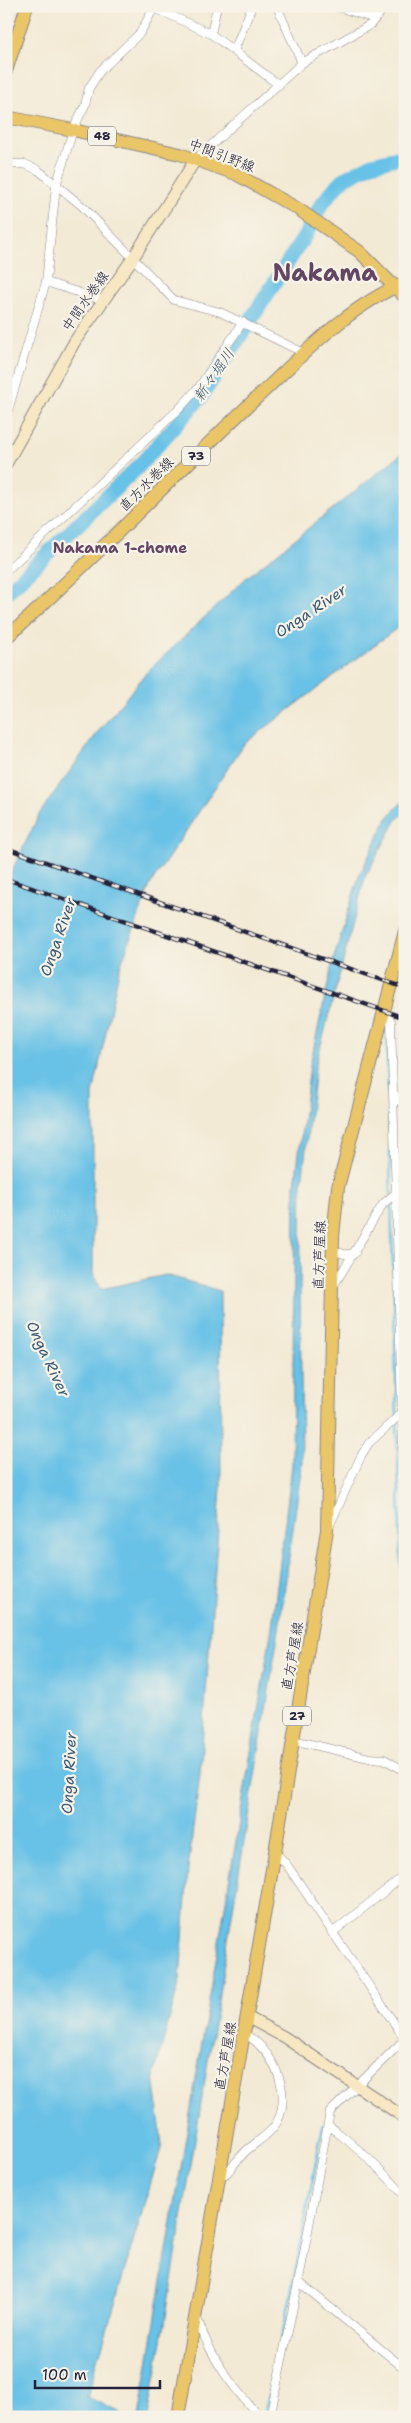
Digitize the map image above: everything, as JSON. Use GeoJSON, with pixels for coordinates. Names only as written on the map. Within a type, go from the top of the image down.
{"type":"FeatureCollection","features":[{"type":"Feature","properties":{"kind":"main road"},"geometry":{"type":"LineString","coordinates":[[6,71],[27,6]]}},
{"type":"Feature","properties":{"kind":"main road","name":"中間引野線"},"geometry":{"type":"LineString","coordinates":[[6,117],[73,130],[196,159],[236,174],[298,209],[360,252],[400,284],[405,297]]}},
{"type":"Feature","properties":{"kind":"main road","name":"中間水巻線"},"geometry":{"type":"LineString","coordinates":[[6,464],[75,342],[102,300],[133,258],[196,159]]}},
{"type":"Feature","properties":{"kind":"main road","name":"直方水巻線"},"geometry":{"type":"LineString","coordinates":[[6,638],[83,568],[213,438],[304,353],[337,324],[400,284]]}},
{"type":"Feature","properties":{"kind":"main road","name":"直方芦屋線"},"geometry":{"type":"LineString","coordinates":[[178,2417],[276,1852],[327,1530],[333,1248],[338,1187],[384,1014],[401,966],[405,931]]}},
{"type":"Feature","properties":{"kind":"main road"},"geometry":{"type":"LineString","coordinates":[[247,2017],[284,2037],[405,2118]]}},
{"type":"Feature","properties":{"kind":"street"},"geometry":{"type":"LineString","coordinates":[[211,34],[217,6]]}},
{"type":"Feature","properties":{"kind":"street"},"geometry":{"type":"LineString","coordinates":[[234,51],[252,6]]}},
{"type":"Feature","properties":{"kind":"street"},"geometry":{"type":"LineString","coordinates":[[283,6],[279,11],[302,63]]}},
{"type":"Feature","properties":{"kind":"street"},"geometry":{"type":"LineString","coordinates":[[335,6],[375,19]]}},
{"type":"Feature","properties":{"kind":"street"},"geometry":{"type":"LineString","coordinates":[[196,159],[223,132],[302,63],[370,25],[386,6]]}},
{"type":"Feature","properties":{"kind":"street"},"geometry":{"type":"LineString","coordinates":[[6,417],[46,282],[56,186],[73,130],[85,105],[89,88],[100,71],[140,33],[155,7],[211,34],[279,85]]}},
{"type":"Feature","properties":{"kind":"street"},"geometry":{"type":"LineString","coordinates":[[6,164],[25,164],[38,170],[82,206],[174,300],[220,312],[304,353]]}},
{"type":"Feature","properties":{"kind":"street"},"geometry":{"type":"LineString","coordinates":[[46,282],[102,300]]}},
{"type":"Feature","properties":{"kind":"street"},"geometry":{"type":"LineString","coordinates":[[6,570],[108,473],[179,409],[199,387],[243,322]]}},
{"type":"Feature","properties":{"kind":"street"},"geometry":{"type":"LineString","coordinates":[[384,1014],[391,1021],[395,1193],[404,1412],[405,1519]]}},
{"type":"Feature","properties":{"kind":"street"},"geometry":{"type":"LineString","coordinates":[[393,1092],[405,1107]]}},
{"type":"Feature","properties":{"kind":"street"},"geometry":{"type":"LineString","coordinates":[[332,1288],[384,1204],[405,1185]]}},
{"type":"Feature","properties":{"kind":"street"},"geometry":{"type":"LineString","coordinates":[[333,1248],[338,1253],[346,1255],[355,1253]]}},
{"type":"Feature","properties":{"kind":"street"},"geometry":{"type":"LineString","coordinates":[[327,1530],[333,1521],[361,1456],[369,1443],[404,1412]]}},
{"type":"Feature","properties":{"kind":"street"},"geometry":{"type":"LineString","coordinates":[[293,1740],[370,1758],[384,1759],[405,1771]]}},
{"type":"Feature","properties":{"kind":"street"},"geometry":{"type":"LineString","coordinates":[[270,2417],[299,2282],[330,2112],[405,2039],[287,1865],[276,1852]]}},
{"type":"Feature","properties":{"kind":"street"},"geometry":{"type":"LineString","coordinates":[[332,1933],[405,1875]]}},
{"type":"Feature","properties":{"kind":"street"},"geometry":{"type":"LineString","coordinates":[[221,2174],[226,2174],[244,2153],[273,2128],[283,2105],[275,2066],[260,2046],[244,2034]]}},
{"type":"Feature","properties":{"kind":"street"},"geometry":{"type":"LineString","coordinates":[[328,2124],[363,2152],[405,2196]]}},
{"type":"Feature","properties":{"kind":"street"},"geometry":{"type":"LineString","coordinates":[[299,2282],[405,2369]]}},
{"type":"Feature","properties":{"kind":"street"},"geometry":{"type":"LineString","coordinates":[[196,2316],[206,2345],[222,2372],[260,2417]]}},
{"type":"Feature","properties":{"kind":"water","name":"Onga River"},"geometry":{"type":"Polygon","coordinates":[[[405,451],[405,622],[244,744],[150,885],[119,970],[93,1094],[93,1273],[101,1289],[166,1275],[220,1291],[221,1488],[200,1774],[188,1869],[180,1980],[154,2075],[162,2145],[87,2397],[121,2413],[120,2417],[6,2417],[6,883],[40,813],[98,732],[147,672],[246,578],[405,451]]]}},
{"type":"Feature","properties":{"kind":"water"},"geometry":{"type":"Polygon","coordinates":[[[405,799],[405,812],[396,821],[365,877],[315,1068],[302,1184],[300,1288],[302,1463],[279,1629],[162,2341],[148,2417],[139,2417],[272,1627],[292,1465],[295,1185],[310,1065],[333,961],[359,876],[388,817],[405,799]]]}},
{"type":"Feature","properties":{"kind":"waterway","name":"新々堀川"},"geometry":{"type":"LineString","coordinates":[[6,593],[137,468],[201,397],[306,234],[321,205],[334,189],[344,179],[372,164],[405,156]]}},
{"type":"Feature","properties":{"kind":"waterway"},"geometry":{"type":"LineString","coordinates":[[386,1027],[391,1194]]}},
{"type":"Feature","properties":{"kind":"waterway"},"geometry":{"type":"LineString","coordinates":[[391,1199],[397,1416]]}},
{"type":"Feature","properties":{"kind":"waterway"},"geometry":{"type":"LineString","coordinates":[[397,1422],[405,1695]]}},
{"type":"Feature","properties":{"kind":"waterway"},"geometry":{"type":"LineString","coordinates":[[264,2417],[290,2299],[323,2125]]}},
{"type":"Feature","properties":{"kind":"railway"},"geometry":{"type":"LineString","coordinates":[[6,848],[405,988]]}},
{"type":"Feature","properties":{"kind":"railway"},"geometry":{"type":"LineString","coordinates":[[6,879],[405,1018]]}},
{"type":"Feature","properties":{"kind":"district","name":"Nakama"},"geometry":{"type":"Point","coordinates":[325,273]}},
{"type":"Feature","properties":{"kind":"district","name":"Nakama 1-chome"},"geometry":{"type":"Point","coordinates":[120,548]}}]}
